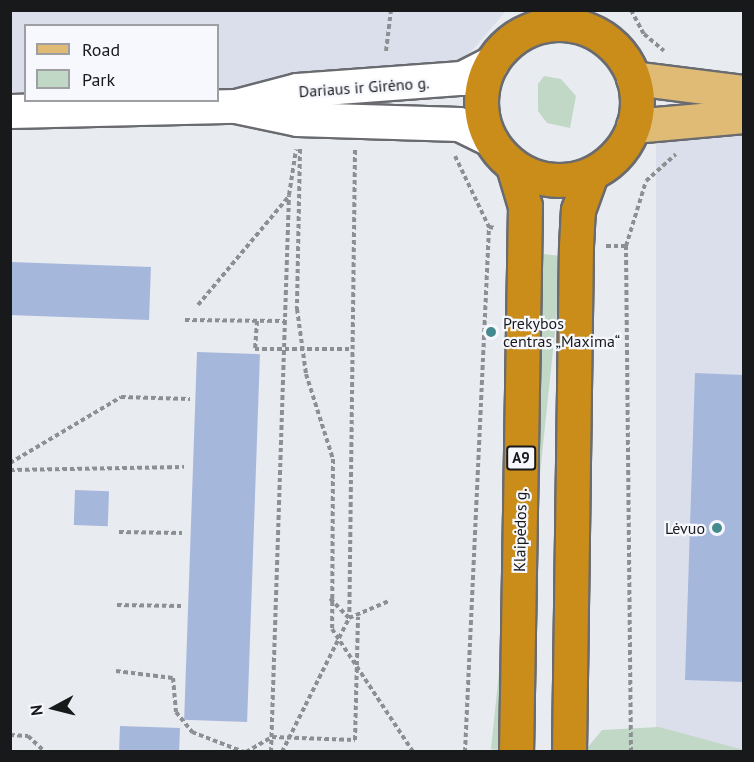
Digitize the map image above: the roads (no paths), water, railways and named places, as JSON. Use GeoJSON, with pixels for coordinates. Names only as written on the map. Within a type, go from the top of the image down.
{"type":"FeatureCollection","features":[{"type":"Feature","properties":{"kind":"highway"},"geometry":{"type":"LineString","coordinates":[[587,21],[616,50],[633,78],[633,126],[616,154],[591,174],[559,180],[513,165],[490,140],[481,109],[491,63],[521,24],[545,25],[587,21]]}},
{"type":"Feature","properties":{"kind":"highway","name":"Klaipėdos g."},"geometry":{"type":"LineString","coordinates":[[513,165],[525,229],[516,752]]}},
{"type":"Feature","properties":{"kind":"highway"},"geometry":{"type":"LineString","coordinates":[[569,752],[576,246],[578,210],[591,174]]}},
{"type":"Feature","properties":{"kind":"main road"},"geometry":{"type":"LineString","coordinates":[[633,78],[744,92]]}},
{"type":"Feature","properties":{"kind":"main road"},"geometry":{"type":"LineString","coordinates":[[633,126],[744,116]]}},
{"type":"Feature","properties":{"kind":"street","name":"Dariaus ir Girėno g."},"geometry":{"type":"LineString","coordinates":[[236,106],[297,90],[462,78],[491,63]]}},
{"type":"Feature","properties":{"kind":"street","name":"Dariaus ir Girėno g."},"geometry":{"type":"LineString","coordinates":[[10,111],[236,106],[297,119],[459,124],[490,140]]}},
{"type":"Feature","properties":{"kind":"place","name":"Prekybos centras „Maxima“"},"geometry":{"type":"Point","coordinates":[491,332]}},
{"type":"Feature","properties":{"kind":"place","name":"Lėvuo"},"geometry":{"type":"Point","coordinates":[717,528]}}]}
